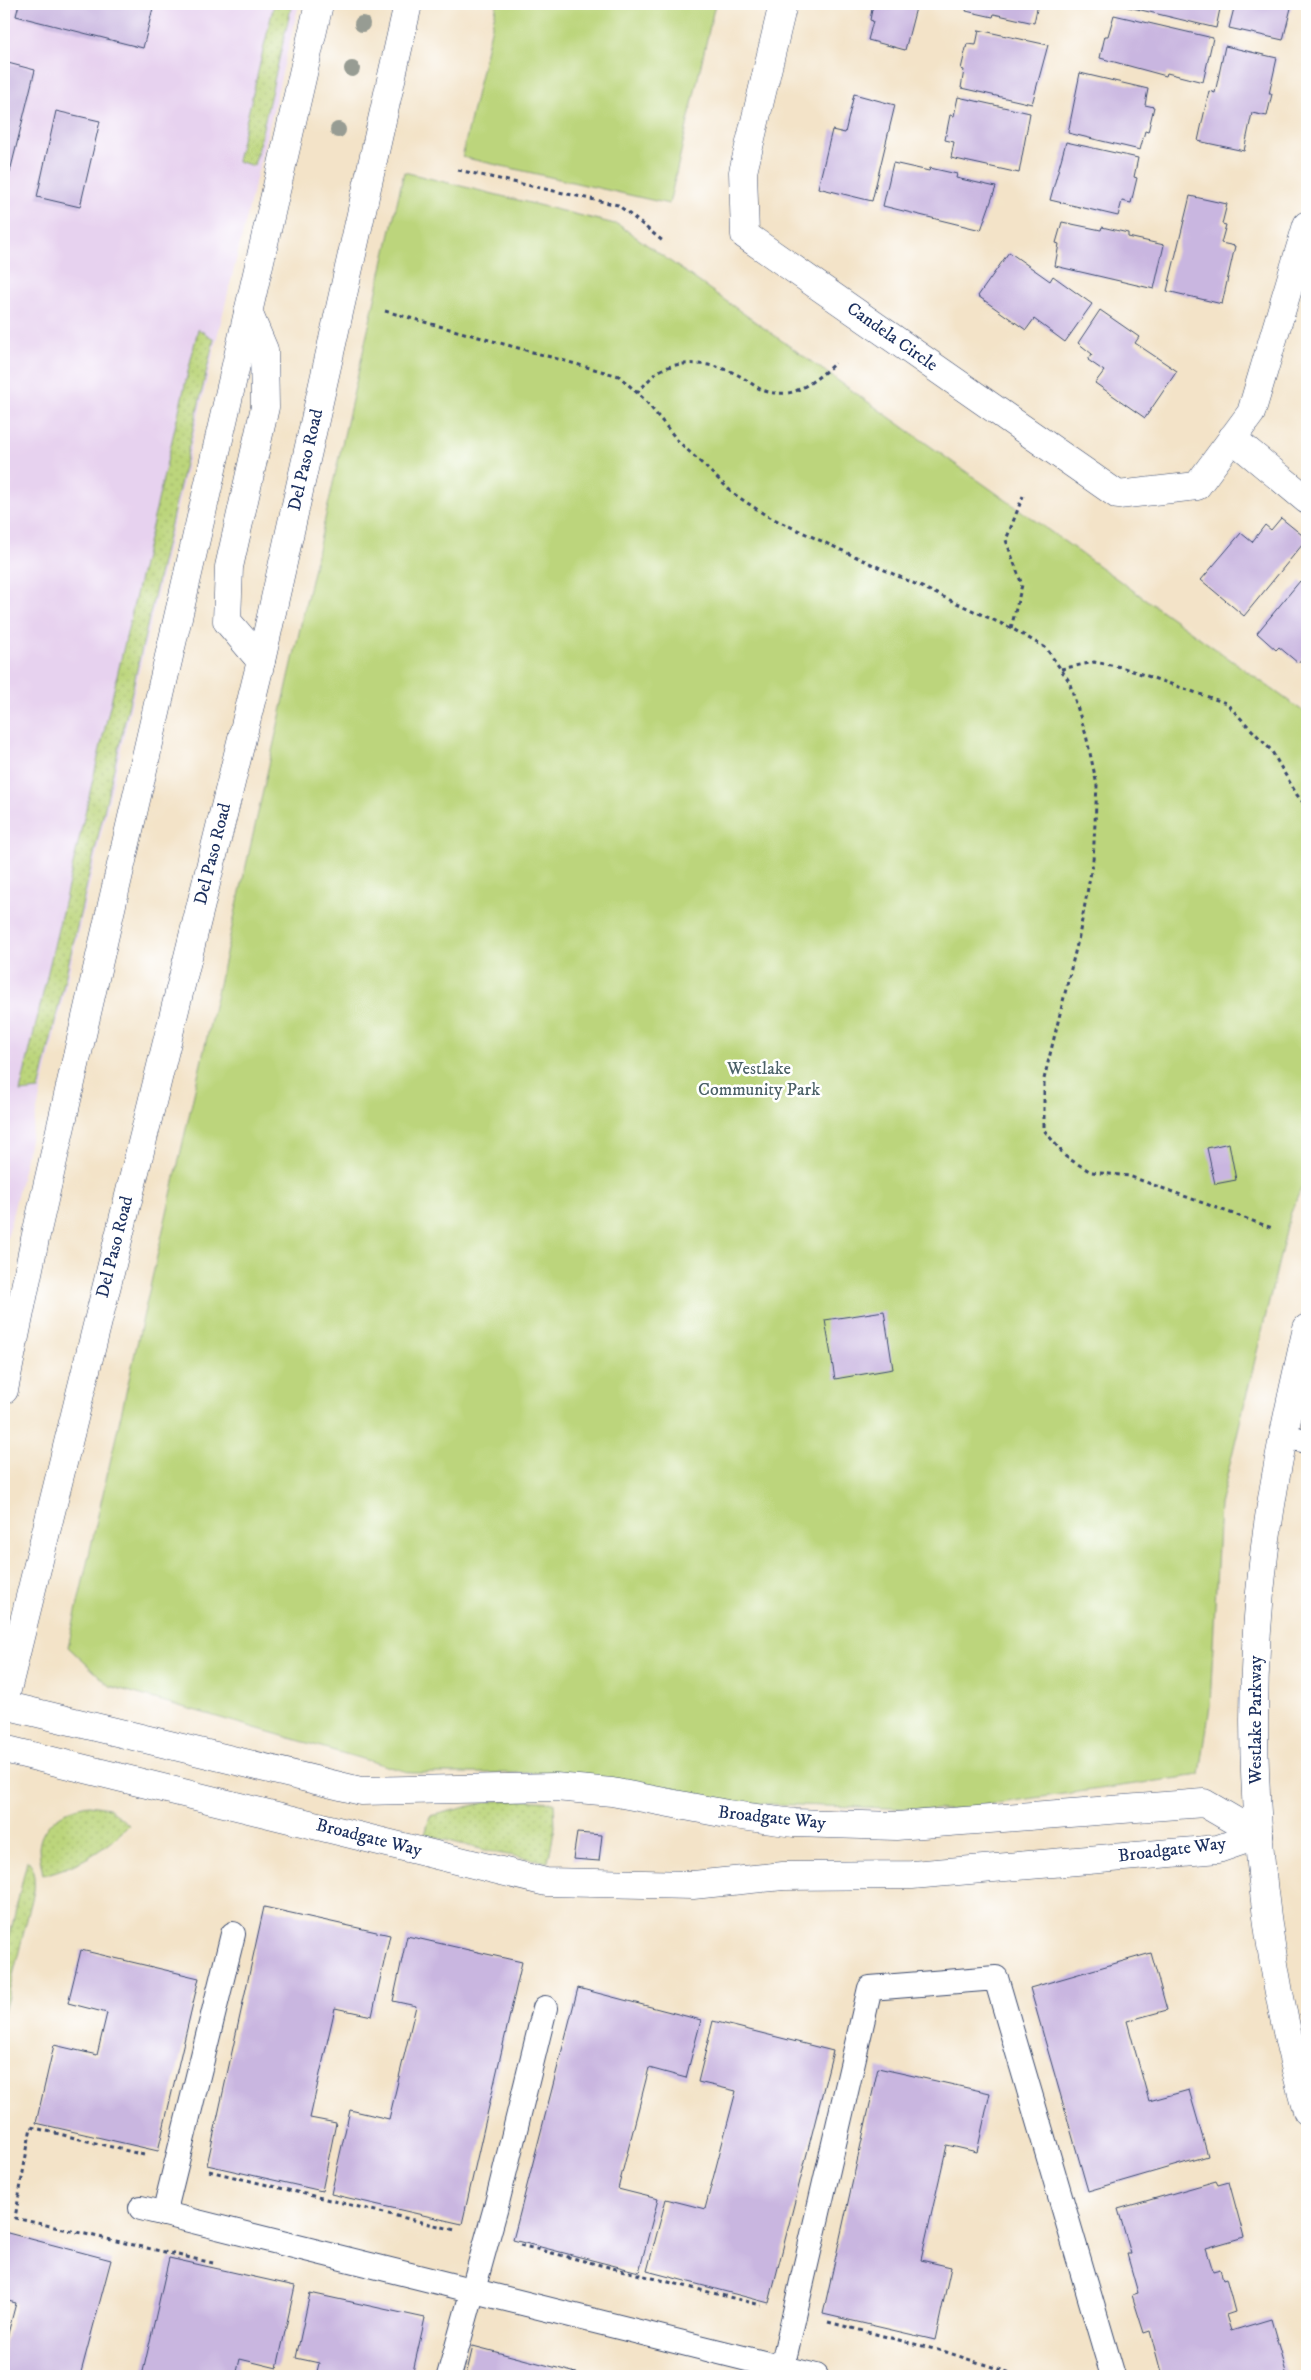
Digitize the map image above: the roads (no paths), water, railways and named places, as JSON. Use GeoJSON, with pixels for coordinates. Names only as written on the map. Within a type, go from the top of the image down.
{"type":"FeatureCollection","features":[{"type":"Feature","properties":{"kind":"street"},"geometry":{"type":"LineString","coordinates":[[4,1390],[35,1239],[319,4]]}},
{"type":"Feature","properties":{"kind":"street","name":"Del Paso Road"},"geometry":{"type":"LineString","coordinates":[[4,1703],[260,660],[408,4]]}},
{"type":"Feature","properties":{"kind":"street","name":"Candela Circle"},"geometry":{"type":"LineString","coordinates":[[783,4],[743,172],[745,235],[1118,495],[1197,486],[1251,412],[1307,225]]}},
{"type":"Feature","properties":{"kind":"street"},"geometry":{"type":"LineString","coordinates":[[248,312],[264,350],[265,408],[229,567],[227,621],[260,660]]}},
{"type":"Feature","properties":{"kind":"street"},"geometry":{"type":"LineString","coordinates":[[1232,438],[1307,500]]}},
{"type":"Feature","properties":{"kind":"street","name":"Westlake Parkway"},"geometry":{"type":"LineString","coordinates":[[1307,1328],[1295,1438],[1264,1555],[1256,1659],[1256,1789],[1259,1835],[1275,1971],[1307,2112]]}},
{"type":"Feature","properties":{"kind":"street","name":"Broadgate Way"},"geometry":{"type":"LineString","coordinates":[[4,1703],[361,1791],[555,1787],[612,1792],[727,1814],[794,1823],[896,1826],[1204,1803],[1259,1835]]}},
{"type":"Feature","properties":{"kind":"street","name":"Broadgate Way"},"geometry":{"type":"LineString","coordinates":[[4,1749],[546,1882],[693,1885],[783,1876],[912,1875],[1218,1849],[1259,1835]]}},
{"type":"Feature","properties":{"kind":"lane"},"geometry":{"type":"LineString","coordinates":[[164,2214],[233,1934]]}},
{"type":"Feature","properties":{"kind":"lane"},"geometry":{"type":"LineString","coordinates":[[782,2368],[870,1988],[996,1978],[1113,2376]]}},
{"type":"Feature","properties":{"kind":"lane"},"geometry":{"type":"LineString","coordinates":[[449,2376],[473,2290],[544,2008]]}},
{"type":"Feature","properties":{"kind":"lane"},"geometry":{"type":"LineString","coordinates":[[141,2208],[816,2376]]}},
{"type":"Feature","properties":{"kind":"park label","name":"Westlake Community Park"},"geometry":{"type":"Point","coordinates":[759,1079]}}]}
